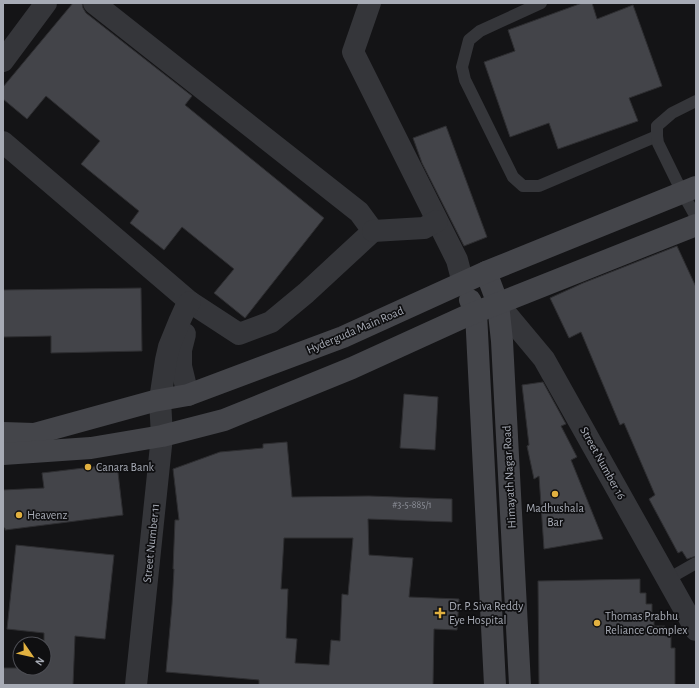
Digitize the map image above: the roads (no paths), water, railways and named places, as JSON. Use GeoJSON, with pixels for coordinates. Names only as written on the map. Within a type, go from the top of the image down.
{"type":"FeatureCollection","features":[{"type":"Feature","properties":{"kind":"main road","name":"Hyderguda Main Road"},"geometry":{"type":"LineString","coordinates":[[3,433],[34,434],[154,401],[188,395],[343,337],[486,272],[689,190]]}},
{"type":"Feature","properties":{"kind":"main road"},"geometry":{"type":"LineString","coordinates":[[3,454],[91,448],[162,436],[224,420],[352,368],[476,313],[696,224]]}},
{"type":"Feature","properties":{"kind":"main road","name":"Himayath Nagar Road"},"geometry":{"type":"LineString","coordinates":[[486,272],[498,304],[502,341],[520,685]]}},
{"type":"Feature","properties":{"kind":"main road","name":"Himayath Nagar Road"},"geometry":{"type":"LineString","coordinates":[[463,283],[476,313],[495,685]]}},
{"type":"Feature","properties":{"kind":"street"},"geometry":{"type":"LineString","coordinates":[[3,61],[46,3]]}},
{"type":"Feature","properties":{"kind":"street"},"geometry":{"type":"LineString","coordinates":[[94,3],[359,212],[373,231]]}},
{"type":"Feature","properties":{"kind":"street"},"geometry":{"type":"LineString","coordinates":[[370,3],[353,52],[456,260],[463,283]]}},
{"type":"Feature","properties":{"kind":"street"},"geometry":{"type":"LineString","coordinates":[[3,142],[194,305],[239,334],[271,322],[306,293],[373,231],[424,228],[437,221]]}},
{"type":"Feature","properties":{"kind":"street"},"geometry":{"type":"LineString","coordinates":[[456,260],[486,272]]}},
{"type":"Feature","properties":{"kind":"street","name":"Street Number 16"},"geometry":{"type":"LineString","coordinates":[[498,304],[544,359],[696,630]]}},
{"type":"Feature","properties":{"kind":"street"},"geometry":{"type":"LineString","coordinates":[[188,395],[181,366],[181,350],[194,305]]}},
{"type":"Feature","properties":{"kind":"street","name":"Street Number 11"},"geometry":{"type":"LineString","coordinates":[[136,685],[162,436],[160,400],[166,360],[169,347],[185,309],[194,305]]}},
{"type":"Feature","properties":{"kind":"lane"},"geometry":{"type":"LineString","coordinates":[[541,3],[480,31],[469,40],[462,67],[465,80],[513,177],[522,186],[539,186],[657,136]]}},
{"type":"Feature","properties":{"kind":"lane"},"geometry":{"type":"LineString","coordinates":[[696,101],[672,113],[657,126],[658,143],[689,190],[696,217]]}},
{"type":"Feature","properties":{"kind":"lane"},"geometry":{"type":"LineString","coordinates":[[668,579],[696,563]]}},
{"type":"Feature","properties":{"kind":"place","name":"Canara Bank"},"geometry":{"type":"Point","coordinates":[88,467]}},
{"type":"Feature","properties":{"kind":"place","name":"Madhushala Bar"},"geometry":{"type":"Point","coordinates":[555,494]}},
{"type":"Feature","properties":{"kind":"place","name":"Heavenz"},"geometry":{"type":"Point","coordinates":[19,515]}},
{"type":"Feature","properties":{"kind":"place","name":"Dr. P. Siva Reddy Eye Hospital"},"geometry":{"type":"Point","coordinates":[440,613]}},
{"type":"Feature","properties":{"kind":"place","name":"Thomas Prabhu Reliance Complex"},"geometry":{"type":"Point","coordinates":[597,623]}}]}
